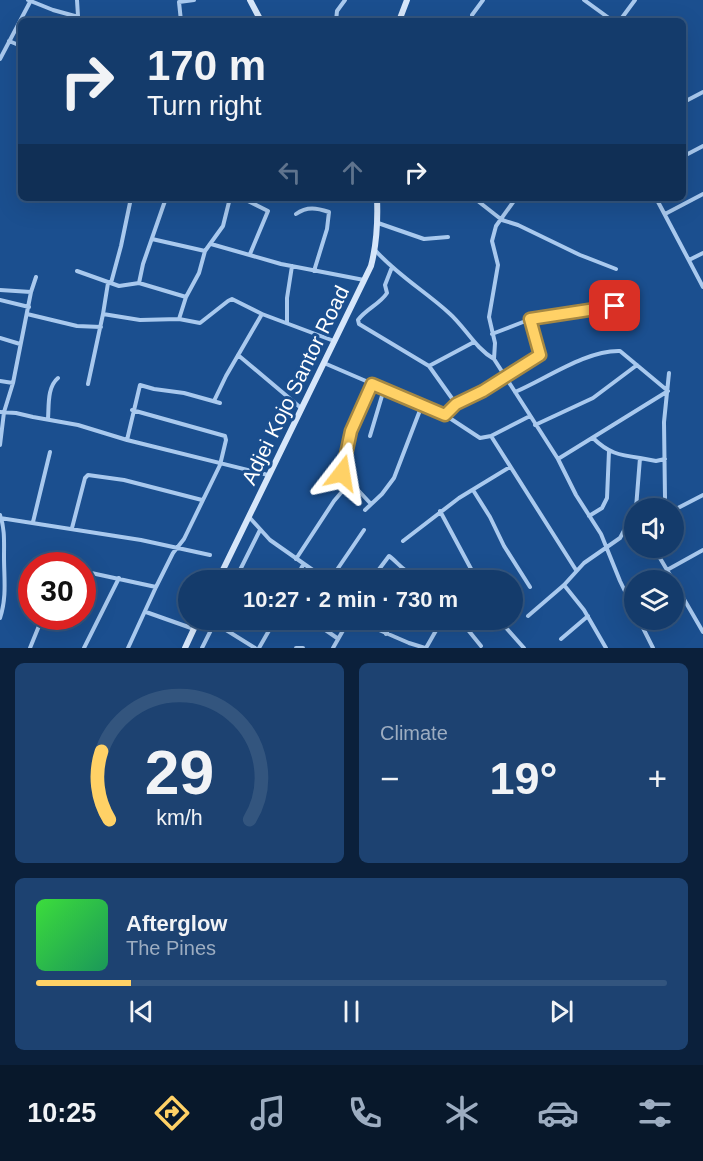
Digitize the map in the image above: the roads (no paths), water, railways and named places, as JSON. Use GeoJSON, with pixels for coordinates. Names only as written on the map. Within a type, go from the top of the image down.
{"type":"FeatureCollection","features":[{"type":"Feature","properties":{"kind":"street"},"geometry":{"type":"LineString","coordinates":[[21,18],[30,0],[53,10],[82,18]]}},
{"type":"Feature","properties":{"kind":"street"},"geometry":{"type":"LineString","coordinates":[[77,0],[78,17]]}},
{"type":"Feature","properties":{"kind":"street"},"geometry":{"type":"LineString","coordinates":[[181,18],[179,2],[194,0]]}},
{"type":"Feature","properties":{"kind":"street"},"geometry":{"type":"LineString","coordinates":[[250,0],[258,18]]}},
{"type":"Feature","properties":{"kind":"street"},"geometry":{"type":"LineString","coordinates":[[336,18],[337,11],[345,0]]}},
{"type":"Feature","properties":{"kind":"street"},"geometry":{"type":"LineString","coordinates":[[400,18],[407,0]]}},
{"type":"Feature","properties":{"kind":"street"},"geometry":{"type":"LineString","coordinates":[[472,18],[472,15],[483,0]]}},
{"type":"Feature","properties":{"kind":"street"},"geometry":{"type":"LineString","coordinates":[[584,0],[611,18]]}},
{"type":"Feature","properties":{"kind":"street"},"geometry":{"type":"LineString","coordinates":[[622,18],[635,0]]}},
{"type":"Feature","properties":{"kind":"street"},"geometry":{"type":"LineString","coordinates":[[0,59],[18,23]]}},
{"type":"Feature","properties":{"kind":"street"},"geometry":{"type":"LineString","coordinates":[[9,40],[18,44]]}},
{"type":"Feature","properties":{"kind":"street"},"geometry":{"type":"LineString","coordinates":[[686,101],[703,92]]}},
{"type":"Feature","properties":{"kind":"street"},"geometry":{"type":"LineString","coordinates":[[686,155],[703,146]]}},
{"type":"Feature","properties":{"kind":"street"},"geometry":{"type":"LineString","coordinates":[[665,214],[703,194]]}},
{"type":"Feature","properties":{"kind":"street"},"geometry":{"type":"LineString","coordinates":[[88,384],[130,201]]}},
{"type":"Feature","properties":{"kind":"street"},"geometry":{"type":"LineString","coordinates":[[139,283],[165,201]]}},
{"type":"Feature","properties":{"kind":"street"},"geometry":{"type":"LineString","coordinates":[[179,319],[206,251],[223,226],[229,201]]}},
{"type":"Feature","properties":{"kind":"street"},"geometry":{"type":"LineString","coordinates":[[248,201],[268,211],[250,254]]}},
{"type":"Feature","properties":{"kind":"street","name":"Adjei Kojo Santor Road"},"geometry":{"type":"LineString","coordinates":[[223,570],[364,280],[375,250],[378,223],[377,201]]}},
{"type":"Feature","properties":{"kind":"street"},"geometry":{"type":"LineString","coordinates":[[478,201],[502,220],[616,269]]}},
{"type":"Feature","properties":{"kind":"street"},"geometry":{"type":"LineString","coordinates":[[494,359],[495,343],[489,317],[498,265],[492,241],[496,226],[514,201]]}},
{"type":"Feature","properties":{"kind":"street"},"geometry":{"type":"LineString","coordinates":[[658,201],[703,286]]}},
{"type":"Feature","properties":{"kind":"street"},"geometry":{"type":"LineString","coordinates":[[296,214],[307,208],[329,212],[327,229],[314,271]]}},
{"type":"Feature","properties":{"kind":"street"},"geometry":{"type":"LineString","coordinates":[[378,223],[424,239],[448,237]]}},
{"type":"Feature","properties":{"kind":"street"},"geometry":{"type":"LineString","coordinates":[[152,239],[206,251]]}},
{"type":"Feature","properties":{"kind":"street"},"geometry":{"type":"LineString","coordinates":[[211,244],[292,266],[364,280]]}},
{"type":"Feature","properties":{"kind":"street"},"geometry":{"type":"LineString","coordinates":[[375,250],[392,267],[449,313],[474,342],[494,359],[558,459],[608,548],[624,589]]}},
{"type":"Feature","properties":{"kind":"street"},"geometry":{"type":"LineString","coordinates":[[689,260],[703,253]]}},
{"type":"Feature","properties":{"kind":"street"},"geometry":{"type":"LineString","coordinates":[[287,323],[287,298],[292,266]]}},
{"type":"Feature","properties":{"kind":"street"},"geometry":{"type":"LineString","coordinates":[[392,267],[385,285],[387,293],[361,316],[358,320],[359,324],[429,366],[456,404]]}},
{"type":"Feature","properties":{"kind":"street"},"geometry":{"type":"LineString","coordinates":[[77,271],[110,283],[125,286],[139,283],[186,297]]}},
{"type":"Feature","properties":{"kind":"street"},"geometry":{"type":"LineString","coordinates":[[0,445],[2,412],[13,383],[36,277]]}},
{"type":"Feature","properties":{"kind":"street"},"geometry":{"type":"LineString","coordinates":[[0,290],[31,292]]}},
{"type":"Feature","properties":{"kind":"street"},"geometry":{"type":"LineString","coordinates":[[103,314],[140,320],[179,319],[200,323],[232,299],[262,314],[334,341]]}},
{"type":"Feature","properties":{"kind":"street"},"geometry":{"type":"LineString","coordinates":[[0,300],[29,307]]}},
{"type":"Feature","properties":{"kind":"street"},"geometry":{"type":"LineString","coordinates":[[492,334],[530,319],[624,304]]}},
{"type":"Feature","properties":{"kind":"street"},"geometry":{"type":"LineString","coordinates":[[27,314],[77,326],[101,327]]}},
{"type":"Feature","properties":{"kind":"street"},"geometry":{"type":"LineString","coordinates":[[214,401],[237,355],[262,314]]}},
{"type":"Feature","properties":{"kind":"street"},"geometry":{"type":"LineString","coordinates":[[445,415],[456,404],[483,391],[541,354],[530,319]]}},
{"type":"Feature","properties":{"kind":"street"},"geometry":{"type":"LineString","coordinates":[[0,338],[20,344]]}},
{"type":"Feature","properties":{"kind":"street"},"geometry":{"type":"LineString","coordinates":[[429,366],[474,342]]}},
{"type":"Feature","properties":{"kind":"street"},"geometry":{"type":"LineString","coordinates":[[515,392],[581,360],[609,351],[620,351],[669,391]]}},
{"type":"Feature","properties":{"kind":"street"},"geometry":{"type":"LineString","coordinates":[[237,355],[301,408]]}},
{"type":"Feature","properties":{"kind":"street"},"geometry":{"type":"LineString","coordinates":[[323,363],[445,415],[480,438],[492,436],[530,416]]}},
{"type":"Feature","properties":{"kind":"street"},"geometry":{"type":"LineString","coordinates":[[535,425],[593,398],[637,365]]}},
{"type":"Feature","properties":{"kind":"street"},"geometry":{"type":"LineString","coordinates":[[664,498],[664,422],[669,391],[669,373]]}},
{"type":"Feature","properties":{"kind":"street"},"geometry":{"type":"LineString","coordinates":[[48,419],[51,388],[58,378]]}},
{"type":"Feature","properties":{"kind":"street"},"geometry":{"type":"LineString","coordinates":[[0,381],[13,383]]}},
{"type":"Feature","properties":{"kind":"street"},"geometry":{"type":"LineString","coordinates":[[127,440],[132,410],[140,384],[220,403]]}},
{"type":"Feature","properties":{"kind":"street"},"geometry":{"type":"LineString","coordinates":[[372,384],[351,431],[342,473],[372,504]]}},
{"type":"Feature","properties":{"kind":"street"},"geometry":{"type":"LineString","coordinates":[[369,436],[384,389]]}},
{"type":"Feature","properties":{"kind":"street"},"geometry":{"type":"LineString","coordinates":[[558,459],[669,391]]}},
{"type":"Feature","properties":{"kind":"street"},"geometry":{"type":"LineString","coordinates":[[365,510],[394,478],[422,405]]}},
{"type":"Feature","properties":{"kind":"street"},"geometry":{"type":"LineString","coordinates":[[128,648],[156,587],[187,533],[220,465],[226,440],[225,436],[132,410]]}},
{"type":"Feature","properties":{"kind":"street"},"geometry":{"type":"LineString","coordinates":[[2,412],[85,426],[127,440],[269,476]]}},
{"type":"Feature","properties":{"kind":"street"},"geometry":{"type":"LineString","coordinates":[[492,436],[576,570]]}},
{"type":"Feature","properties":{"kind":"street"},"geometry":{"type":"LineString","coordinates":[[593,438],[609,451],[656,461],[665,459]]}},
{"type":"Feature","properties":{"kind":"street"},"geometry":{"type":"LineString","coordinates":[[589,516],[602,508],[606,501],[609,451]]}},
{"type":"Feature","properties":{"kind":"street"},"geometry":{"type":"LineString","coordinates":[[33,522],[50,452]]}},
{"type":"Feature","properties":{"kind":"street"},"geometry":{"type":"LineString","coordinates":[[636,498],[640,458]]}},
{"type":"Feature","properties":{"kind":"street"},"geometry":{"type":"LineString","coordinates":[[404,542],[440,511],[510,467]]}},
{"type":"Feature","properties":{"kind":"street"},"geometry":{"type":"LineString","coordinates":[[72,528],[88,475],[124,480],[202,500]]}},
{"type":"Feature","properties":{"kind":"street"},"geometry":{"type":"LineString","coordinates":[[296,560],[334,501],[351,481]]}},
{"type":"Feature","properties":{"kind":"street"},"geometry":{"type":"LineString","coordinates":[[473,490],[530,587]]}},
{"type":"Feature","properties":{"kind":"street"},"geometry":{"type":"LineString","coordinates":[[684,505],[703,495]]}},
{"type":"Feature","properties":{"kind":"street"},"geometry":{"type":"LineString","coordinates":[[440,511],[472,570]]}},
{"type":"Feature","properties":{"kind":"street"},"geometry":{"type":"LineString","coordinates":[[0,618],[6,581],[2,558],[5,537],[0,517],[177,547],[210,555]]}},
{"type":"Feature","properties":{"kind":"street"},"geometry":{"type":"LineString","coordinates":[[250,518],[270,540],[311,570]]}},
{"type":"Feature","properties":{"kind":"street"},"geometry":{"type":"LineString","coordinates":[[240,570],[260,530]]}},
{"type":"Feature","properties":{"kind":"street"},"geometry":{"type":"LineString","coordinates":[[335,570],[364,530]]}},
{"type":"Feature","properties":{"kind":"street"},"geometry":{"type":"LineString","coordinates":[[528,616],[564,585],[576,570],[620,538],[624,531]]}},
{"type":"Feature","properties":{"kind":"street"},"geometry":{"type":"LineString","coordinates":[[660,558],[667,570],[703,550]]}},
{"type":"Feature","properties":{"kind":"street"},"geometry":{"type":"LineString","coordinates":[[378,570],[389,556],[405,570]]}},
{"type":"Feature","properties":{"kind":"street"},"geometry":{"type":"LineString","coordinates":[[300,570],[303,565]]}},
{"type":"Feature","properties":{"kind":"street"},"geometry":{"type":"LineString","coordinates":[[96,574],[156,587]]}},
{"type":"Feature","properties":{"kind":"street"},"geometry":{"type":"LineString","coordinates":[[84,648],[119,578]]}},
{"type":"Feature","properties":{"kind":"street"},"geometry":{"type":"LineString","coordinates":[[564,585],[588,616],[606,648]]}},
{"type":"Feature","properties":{"kind":"street"},"geometry":{"type":"LineString","coordinates":[[684,600],[703,632]]}},
{"type":"Feature","properties":{"kind":"street"},"geometry":{"type":"LineString","coordinates":[[146,612],[178,623]]}},
{"type":"Feature","properties":{"kind":"street"},"geometry":{"type":"LineString","coordinates":[[561,639],[588,616]]}},
{"type":"Feature","properties":{"kind":"street"},"geometry":{"type":"LineString","coordinates":[[30,648],[37,630]]}},
{"type":"Feature","properties":{"kind":"street"},"geometry":{"type":"LineString","coordinates":[[185,648],[194,630]]}},
{"type":"Feature","properties":{"kind":"street"},"geometry":{"type":"LineString","coordinates":[[202,648],[210,630]]}},
{"type":"Feature","properties":{"kind":"street"},"geometry":{"type":"LineString","coordinates":[[228,630],[257,648],[269,630]]}},
{"type":"Feature","properties":{"kind":"street"},"geometry":{"type":"LineString","coordinates":[[327,630],[337,638]]}},
{"type":"Feature","properties":{"kind":"street"},"geometry":{"type":"LineString","coordinates":[[333,648],[342,630]]}},
{"type":"Feature","properties":{"kind":"street"},"geometry":{"type":"LineString","coordinates":[[377,630],[426,648],[436,630]]}},
{"type":"Feature","properties":{"kind":"street"},"geometry":{"type":"LineString","coordinates":[[386,634],[388,630]]}},
{"type":"Feature","properties":{"kind":"street"},"geometry":{"type":"LineString","coordinates":[[468,630],[481,646]]}},
{"type":"Feature","properties":{"kind":"street"},"geometry":{"type":"LineString","coordinates":[[508,630],[524,648]]}},
{"type":"Feature","properties":{"kind":"street"},"geometry":{"type":"LineString","coordinates":[[644,630],[653,648]]}},
{"type":"Feature","properties":{"kind":"street"},"geometry":{"type":"LineString","coordinates":[[296,648],[303,648]]}}]}
